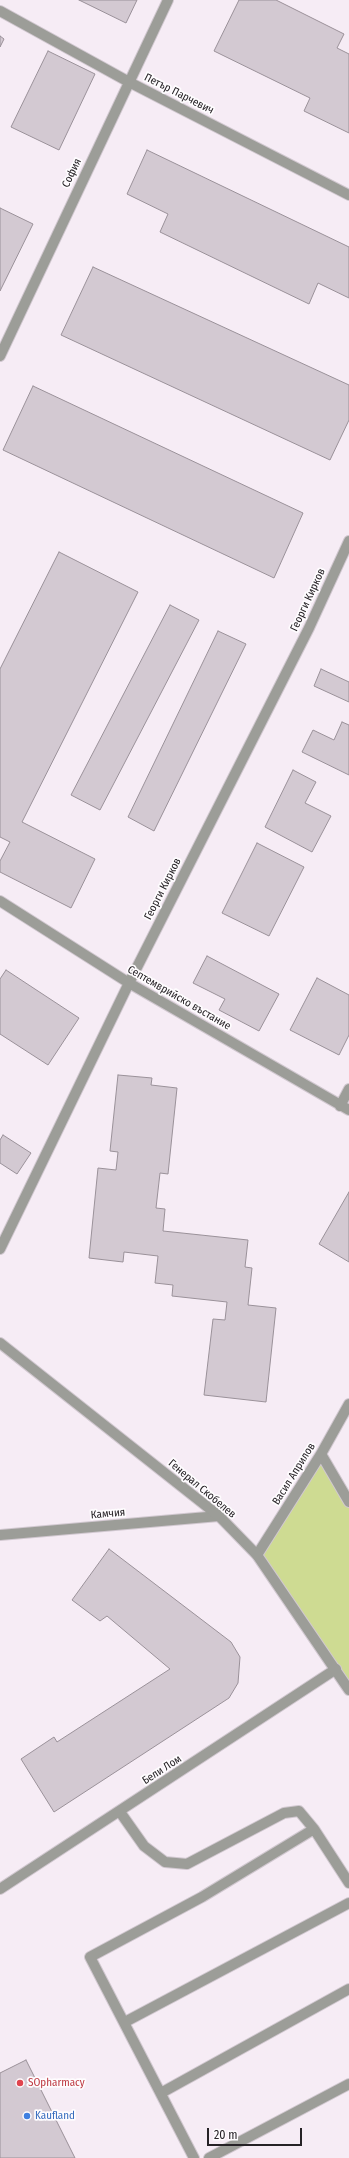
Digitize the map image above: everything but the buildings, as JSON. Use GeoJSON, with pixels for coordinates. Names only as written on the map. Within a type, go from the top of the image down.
{"type":"FeatureCollection","features":[{"type":"Feature","properties":{"kind":"street","name":"София"},"geometry":{"type":"LineString","coordinates":[[0,356],[168,0]]}},
{"type":"Feature","properties":{"kind":"street","name":"Петър Парчевич"},"geometry":{"type":"LineString","coordinates":[[0,11],[129,82],[349,195]]}},
{"type":"Feature","properties":{"kind":"street","name":"Георги Кирков"},"geometry":{"type":"LineString","coordinates":[[0,1249],[129,983],[309,628],[349,541]]}},
{"type":"Feature","properties":{"kind":"street","name":"Септемврийско въстание"},"geometry":{"type":"LineString","coordinates":[[0,901],[129,983],[344,1108]]}},
{"type":"Feature","properties":{"kind":"street"},"geometry":{"type":"LineString","coordinates":[[344,1108],[349,1089]]}},
{"type":"Feature","properties":{"kind":"street","name":"Генерал Скобелев"},"geometry":{"type":"LineString","coordinates":[[0,1344],[219,1516],[257,1554],[349,1690]]}},
{"type":"Feature","properties":{"kind":"street","name":"Васил Априлов"},"geometry":{"type":"LineString","coordinates":[[257,1554],[321,1454],[349,1404]]}},
{"type":"Feature","properties":{"kind":"street"},"geometry":{"type":"LineString","coordinates":[[321,1454],[349,1502]]}},
{"type":"Feature","properties":{"kind":"street","name":"Камчия"},"geometry":{"type":"LineString","coordinates":[[0,1535],[219,1516]]}},
{"type":"Feature","properties":{"kind":"street","name":"Бели Лом"},"geometry":{"type":"LineString","coordinates":[[0,1889],[120,1812],[336,1669]]}},
{"type":"Feature","properties":{"kind":"street"},"geometry":{"type":"LineString","coordinates":[[120,1812],[144,1846],[165,1862],[187,1864],[284,1814],[299,1811],[314,1829],[349,1883]]}},
{"type":"Feature","properties":{"kind":"street"},"geometry":{"type":"LineString","coordinates":[[194,2158],[125,2022],[90,1957],[202,1897],[314,1829]]}},
{"type":"Feature","properties":{"kind":"street"},"geometry":{"type":"LineString","coordinates":[[125,2022],[349,1903]]}},
{"type":"Feature","properties":{"kind":"street"},"geometry":{"type":"LineString","coordinates":[[161,2092],[349,1988]]}},
{"type":"Feature","properties":{"kind":"street"},"geometry":{"type":"LineString","coordinates":[[209,2158],[349,2084]]}},
{"type":"Feature","properties":{"kind":"green space"},"geometry":{"type":"Polygon","coordinates":[[[321,1454],[349,1502],[349,1690],[257,1555],[321,1454]]]}},
{"type":"Feature","properties":{"kind":"place","name":"SOpharmacy"},"geometry":{"type":"Point","coordinates":[20,2083]}},
{"type":"Feature","properties":{"kind":"place","name":"Kaufland"},"geometry":{"type":"Point","coordinates":[27,2116]}}]}
